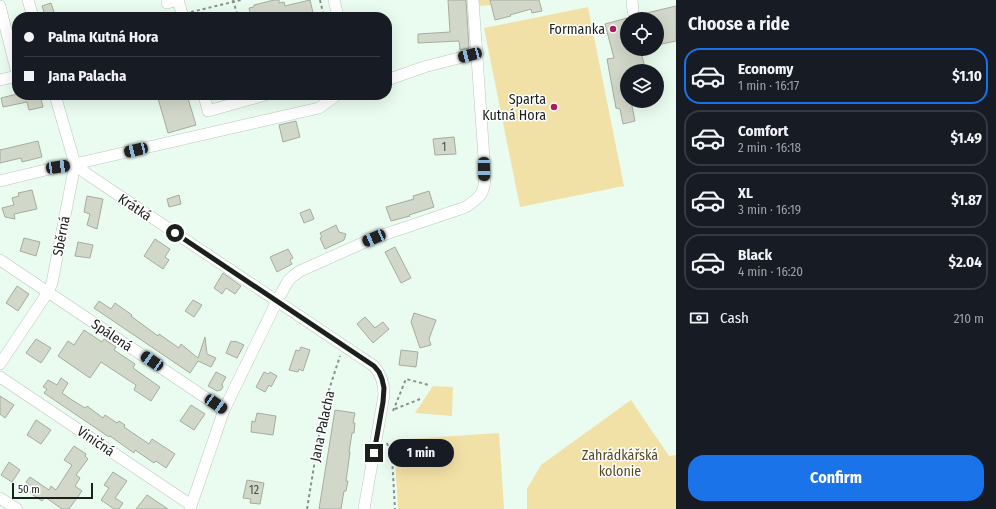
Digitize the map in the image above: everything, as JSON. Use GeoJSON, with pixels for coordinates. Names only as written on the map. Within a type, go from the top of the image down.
{"type":"FeatureCollection","features":[{"type":"Feature","properties":{"kind":"street"},"geometry":{"type":"LineString","coordinates":[[28,0],[32,12]]}},
{"type":"Feature","properties":{"kind":"street"},"geometry":{"type":"LineString","coordinates":[[334,0],[337,12]]}},
{"type":"Feature","properties":{"kind":"street"},"geometry":{"type":"LineString","coordinates":[[191,507],[224,410],[288,281],[300,271],[374,238],[466,207],[476,200],[481,193],[484,179],[484,158],[478,52],[473,0]]}},
{"type":"Feature","properties":{"kind":"street"},"geometry":{"type":"LineString","coordinates":[[632,0],[633,12]]}},
{"type":"Feature","properties":{"kind":"street"},"geometry":{"type":"LineString","coordinates":[[175,1],[180,12]]}},
{"type":"Feature","properties":{"kind":"street"},"geometry":{"type":"LineString","coordinates":[[0,6],[12,55]]}},
{"type":"Feature","properties":{"kind":"street"},"geometry":{"type":"LineString","coordinates":[[392,78],[424,67],[478,52]]}},
{"type":"Feature","properties":{"kind":"street"},"geometry":{"type":"LineString","coordinates":[[0,80],[12,76]]}},
{"type":"Feature","properties":{"kind":"street","name":"Sběrná"},"geometry":{"type":"LineString","coordinates":[[0,364],[48,292],[52,283],[75,164],[56,100]]}},
{"type":"Feature","properties":{"kind":"street"},"geometry":{"type":"LineString","coordinates":[[205,100],[208,111],[247,100]]}},
{"type":"Feature","properties":{"kind":"street"},"geometry":{"type":"LineString","coordinates":[[0,181],[319,108],[330,100]]}},
{"type":"Feature","properties":{"kind":"street","name":"Krátká"},"geometry":{"type":"LineString","coordinates":[[75,164],[93,179],[277,301]]}},
{"type":"Feature","properties":{"kind":"street","name":"Spálená"},"geometry":{"type":"LineString","coordinates":[[0,260],[224,410]]}},
{"type":"Feature","properties":{"kind":"street"},"geometry":{"type":"LineString","coordinates":[[277,301],[374,366],[382,379],[384,388],[383,402],[364,509]]}},
{"type":"Feature","properties":{"kind":"street","name":"Viničná"},"geometry":{"type":"LineString","coordinates":[[0,377],[191,507]]}},
{"type":"Feature","properties":{"kind":"street"},"geometry":{"type":"LineString","coordinates":[[0,498],[17,509]]}},
{"type":"Feature","properties":{"kind":"path"},"geometry":{"type":"LineString","coordinates":[[196,12],[241,0]]}},
{"type":"Feature","properties":{"kind":"path"},"geometry":{"type":"LineString","coordinates":[[320,0],[322,12]]}},
{"type":"Feature","properties":{"kind":"path"},"geometry":{"type":"LineString","coordinates":[[233,1],[236,12]]}},
{"type":"Feature","properties":{"kind":"path","name":"Jana Palacha"},"geometry":{"type":"LineString","coordinates":[[306,509],[324,405],[344,345]]}},
{"type":"Feature","properties":{"kind":"path"},"geometry":{"type":"LineString","coordinates":[[391,415],[406,379],[429,385]]}},
{"type":"Feature","properties":{"kind":"path"},"geometry":{"type":"LineString","coordinates":[[394,409],[420,399]]}},
{"type":"Feature","properties":{"kind":"path"},"geometry":{"type":"LineString","coordinates":[[386,437],[392,457],[395,509]]}},
{"type":"Feature","properties":{"kind":"green space"},"geometry":{"type":"Polygon","coordinates":[[[478,0],[490,0],[491,5],[478,6],[478,0]]]}},
{"type":"Feature","properties":{"kind":"green space","name":"Sparta Kutná Hora"},"geometry":{"type":"Polygon","coordinates":[[[588,7],[624,186],[520,207],[484,28],[588,7]]]}},
{"type":"Feature","properties":{"kind":"green space"},"geometry":{"type":"Polygon","coordinates":[[[433,386],[453,387],[452,416],[415,413],[433,386]]]}},
{"type":"Feature","properties":{"kind":"green space","name":"Zahrádkářská kolonie"},"geometry":{"type":"Polygon","coordinates":[[[631,400],[669,456],[676,455],[676,509],[527,509],[527,489],[541,465],[631,400]]]}},
{"type":"Feature","properties":{"kind":"green space"},"geometry":{"type":"Polygon","coordinates":[[[499,433],[504,509],[398,509],[394,440],[499,433]]]}},
{"type":"Feature","properties":{"kind":"building"},"geometry":{"type":"Polygon","coordinates":[[[279,0],[279,3],[284,2],[285,6],[310,0],[313,12],[250,12],[249,8],[254,7],[254,5],[279,0]]]}},
{"type":"Feature","properties":{"kind":"building"},"geometry":{"type":"Polygon","coordinates":[[[448,0],[466,0],[469,48],[460,50],[459,41],[418,43],[418,34],[450,32],[448,0]]]}},
{"type":"Feature","properties":{"kind":"building"},"geometry":{"type":"Polygon","coordinates":[[[490,0],[539,0],[542,11],[532,13],[531,9],[495,20],[490,0]]]}},
{"type":"Feature","properties":{"kind":"building"},"geometry":{"type":"Polygon","coordinates":[[[51,3],[54,12],[44,12],[42,6],[51,3]]]}},
{"type":"Feature","properties":{"kind":"building"},"geometry":{"type":"Polygon","coordinates":[[[676,6],[676,41],[664,44],[664,12],[651,12],[676,6]]]}},
{"type":"Feature","properties":{"kind":"building"},"geometry":{"type":"Polygon","coordinates":[[[620,20],[620,56],[642,56],[644,64],[620,64],[620,108],[632,108],[635,121],[623,124],[620,109],[616,108],[607,59],[614,58],[605,24],[620,20]]]}},
{"type":"Feature","properties":{"kind":"building"},"geometry":{"type":"Polygon","coordinates":[[[12,95],[12,100],[41,100],[43,107],[29,110],[27,102],[3,107],[1,98],[12,95]]]}},
{"type":"Feature","properties":{"kind":"building"},"geometry":{"type":"Polygon","coordinates":[[[158,100],[188,100],[196,125],[168,133],[158,100]]]}},
{"type":"Feature","properties":{"kind":"building"},"geometry":{"type":"Polygon","coordinates":[[[296,121],[300,137],[283,142],[279,125],[296,121]]]}},
{"type":"Feature","properties":{"kind":"building"},"geometry":{"type":"Polygon","coordinates":[[[454,137],[456,154],[435,155],[433,139],[454,137]]]}},
{"type":"Feature","properties":{"kind":"building"},"geometry":{"type":"Polygon","coordinates":[[[38,141],[42,157],[22,162],[21,158],[0,163],[0,150],[38,141]]]}},
{"type":"Feature","properties":{"kind":"building"},"geometry":{"type":"Polygon","coordinates":[[[32,190],[37,209],[14,214],[15,219],[5,217],[2,208],[14,205],[12,198],[19,196],[18,193],[32,190]]]}},
{"type":"Feature","properties":{"kind":"building"},"geometry":{"type":"Polygon","coordinates":[[[429,191],[434,207],[391,221],[386,207],[414,199],[413,196],[429,191]]]}},
{"type":"Feature","properties":{"kind":"building"},"geometry":{"type":"Polygon","coordinates":[[[179,195],[181,204],[169,207],[167,199],[179,195]]]}},
{"type":"Feature","properties":{"kind":"building"},"geometry":{"type":"Polygon","coordinates":[[[87,196],[103,199],[97,229],[87,225],[90,214],[84,212],[87,196]]]}},
{"type":"Feature","properties":{"kind":"building"},"geometry":{"type":"Polygon","coordinates":[[[310,209],[314,219],[304,223],[300,213],[310,209]]]}},
{"type":"Feature","properties":{"kind":"building"},"geometry":{"type":"Polygon","coordinates":[[[336,225],[339,232],[346,234],[344,240],[325,249],[320,238],[322,237],[320,233],[336,225]]]}},
{"type":"Feature","properties":{"kind":"building"},"geometry":{"type":"Polygon","coordinates":[[[24,238],[40,242],[36,256],[20,251],[24,238]]]}},
{"type":"Feature","properties":{"kind":"building"},"geometry":{"type":"Polygon","coordinates":[[[155,239],[170,249],[165,257],[169,260],[163,269],[144,256],[155,239]]]}},
{"type":"Feature","properties":{"kind":"building"},"geometry":{"type":"Polygon","coordinates":[[[78,242],[93,245],[90,258],[75,256],[78,242]]]}},
{"type":"Feature","properties":{"kind":"building"},"geometry":{"type":"Polygon","coordinates":[[[395,247],[411,278],[401,283],[385,252],[395,247]]]}},
{"type":"Feature","properties":{"kind":"building"},"geometry":{"type":"Polygon","coordinates":[[[288,249],[293,258],[290,260],[292,264],[277,272],[270,257],[288,249]]]}},
{"type":"Feature","properties":{"kind":"building"},"geometry":{"type":"Polygon","coordinates":[[[223,273],[241,286],[235,294],[226,288],[222,294],[214,288],[223,273]]]}},
{"type":"Feature","properties":{"kind":"building"},"geometry":{"type":"Polygon","coordinates":[[[17,286],[29,294],[18,311],[6,303],[17,286]]]}},
{"type":"Feature","properties":{"kind":"building"},"geometry":{"type":"Polygon","coordinates":[[[193,300],[202,305],[194,317],[185,311],[193,300]]]}},
{"type":"Feature","properties":{"kind":"building"},"geometry":{"type":"Polygon","coordinates":[[[99,301],[111,309],[115,303],[158,336],[159,334],[179,348],[181,344],[198,358],[205,337],[207,354],[216,358],[211,367],[198,361],[190,373],[94,308],[99,301]]]}},
{"type":"Feature","properties":{"kind":"building"},"geometry":{"type":"Polygon","coordinates":[[[414,313],[436,320],[429,339],[431,345],[420,348],[411,322],[414,313]]]}},
{"type":"Feature","properties":{"kind":"building"},"geometry":{"type":"Polygon","coordinates":[[[365,317],[375,328],[383,322],[389,329],[373,343],[357,324],[365,317]]]}},
{"type":"Feature","properties":{"kind":"building"},"geometry":{"type":"Polygon","coordinates":[[[84,330],[102,342],[104,339],[116,347],[114,350],[135,364],[133,368],[160,387],[151,401],[134,390],[136,385],[101,362],[90,378],[58,356],[68,341],[74,345],[84,330]]]}},
{"type":"Feature","properties":{"kind":"building"},"geometry":{"type":"Polygon","coordinates":[[[36,339],[51,348],[41,363],[26,353],[36,339]]]}},
{"type":"Feature","properties":{"kind":"building"},"geometry":{"type":"Polygon","coordinates":[[[231,341],[244,345],[237,358],[226,353],[231,341]]]}},
{"type":"Feature","properties":{"kind":"building"},"geometry":{"type":"Polygon","coordinates":[[[301,347],[310,350],[303,371],[299,369],[298,372],[289,370],[296,350],[299,351],[301,347]]]}},
{"type":"Feature","properties":{"kind":"building"},"geometry":{"type":"Polygon","coordinates":[[[401,350],[418,352],[416,367],[399,365],[401,350]]]}},
{"type":"Feature","properties":{"kind":"building"},"geometry":{"type":"Polygon","coordinates":[[[216,372],[226,377],[222,384],[223,387],[221,390],[217,391],[208,386],[216,372]]]}},
{"type":"Feature","properties":{"kind":"building"},"geometry":{"type":"Polygon","coordinates":[[[264,372],[268,374],[270,372],[277,376],[271,387],[269,385],[265,392],[256,387],[264,372]]]}},
{"type":"Feature","properties":{"kind":"building"},"geometry":{"type":"Polygon","coordinates":[[[61,378],[68,383],[62,393],[72,400],[85,408],[87,406],[103,418],[105,415],[117,423],[119,421],[125,425],[124,427],[149,444],[152,439],[175,454],[166,468],[156,461],[154,463],[135,450],[134,453],[44,393],[47,389],[43,387],[48,380],[57,385],[61,378]]]}},
{"type":"Feature","properties":{"kind":"building"},"geometry":{"type":"Polygon","coordinates":[[[0,396],[14,405],[5,418],[0,414],[0,396]]]}},
{"type":"Feature","properties":{"kind":"building"},"geometry":{"type":"Polygon","coordinates":[[[191,405],[205,414],[194,430],[180,421],[191,405]]]}},
{"type":"Feature","properties":{"kind":"building"},"geometry":{"type":"Polygon","coordinates":[[[335,410],[355,413],[353,423],[355,423],[354,433],[352,433],[346,481],[348,481],[346,491],[344,491],[341,509],[319,509],[335,410]]]}},
{"type":"Feature","properties":{"kind":"building"},"geometry":{"type":"Polygon","coordinates":[[[257,413],[276,416],[273,435],[251,432],[252,421],[255,422],[257,413]]]}},
{"type":"Feature","properties":{"kind":"building"},"geometry":{"type":"Polygon","coordinates":[[[36,420],[51,430],[41,444],[27,435],[36,420]]]}},
{"type":"Feature","properties":{"kind":"building"},"geometry":{"type":"Polygon","coordinates":[[[74,446],[86,454],[85,456],[88,459],[76,475],[80,478],[75,486],[82,491],[69,509],[62,509],[45,497],[42,501],[30,493],[33,488],[26,482],[30,477],[49,490],[51,486],[56,490],[72,465],[64,460],[74,446]]]}},
{"type":"Feature","properties":{"kind":"building"},"geometry":{"type":"Polygon","coordinates":[[[9,462],[20,470],[12,482],[1,475],[9,462]]]}},
{"type":"Feature","properties":{"kind":"building"},"geometry":{"type":"Polygon","coordinates":[[[113,472],[127,481],[115,498],[123,503],[119,509],[114,509],[101,500],[109,488],[104,485],[113,472]]]}},
{"type":"Feature","properties":{"kind":"building"},"geometry":{"type":"Polygon","coordinates":[[[247,480],[264,483],[260,504],[250,503],[251,499],[243,498],[247,480]]]}},
{"type":"Feature","properties":{"kind":"building"},"geometry":{"type":"Polygon","coordinates":[[[147,495],[168,509],[136,509],[147,495]]]}},
{"type":"Feature","properties":{"kind":"place","name":"Formanka"},"geometry":{"type":"Point","coordinates":[613,29]}},
{"type":"Feature","properties":{"kind":"place","name":"Sparta Kutná Hora"},"geometry":{"type":"Point","coordinates":[554,107]}},
{"type":"Feature","properties":{"kind":"route"},"geometry":{"type":"LineString","coordinates":[[175,233],[374,366],[379,372],[384,388],[374,453]]}}]}
